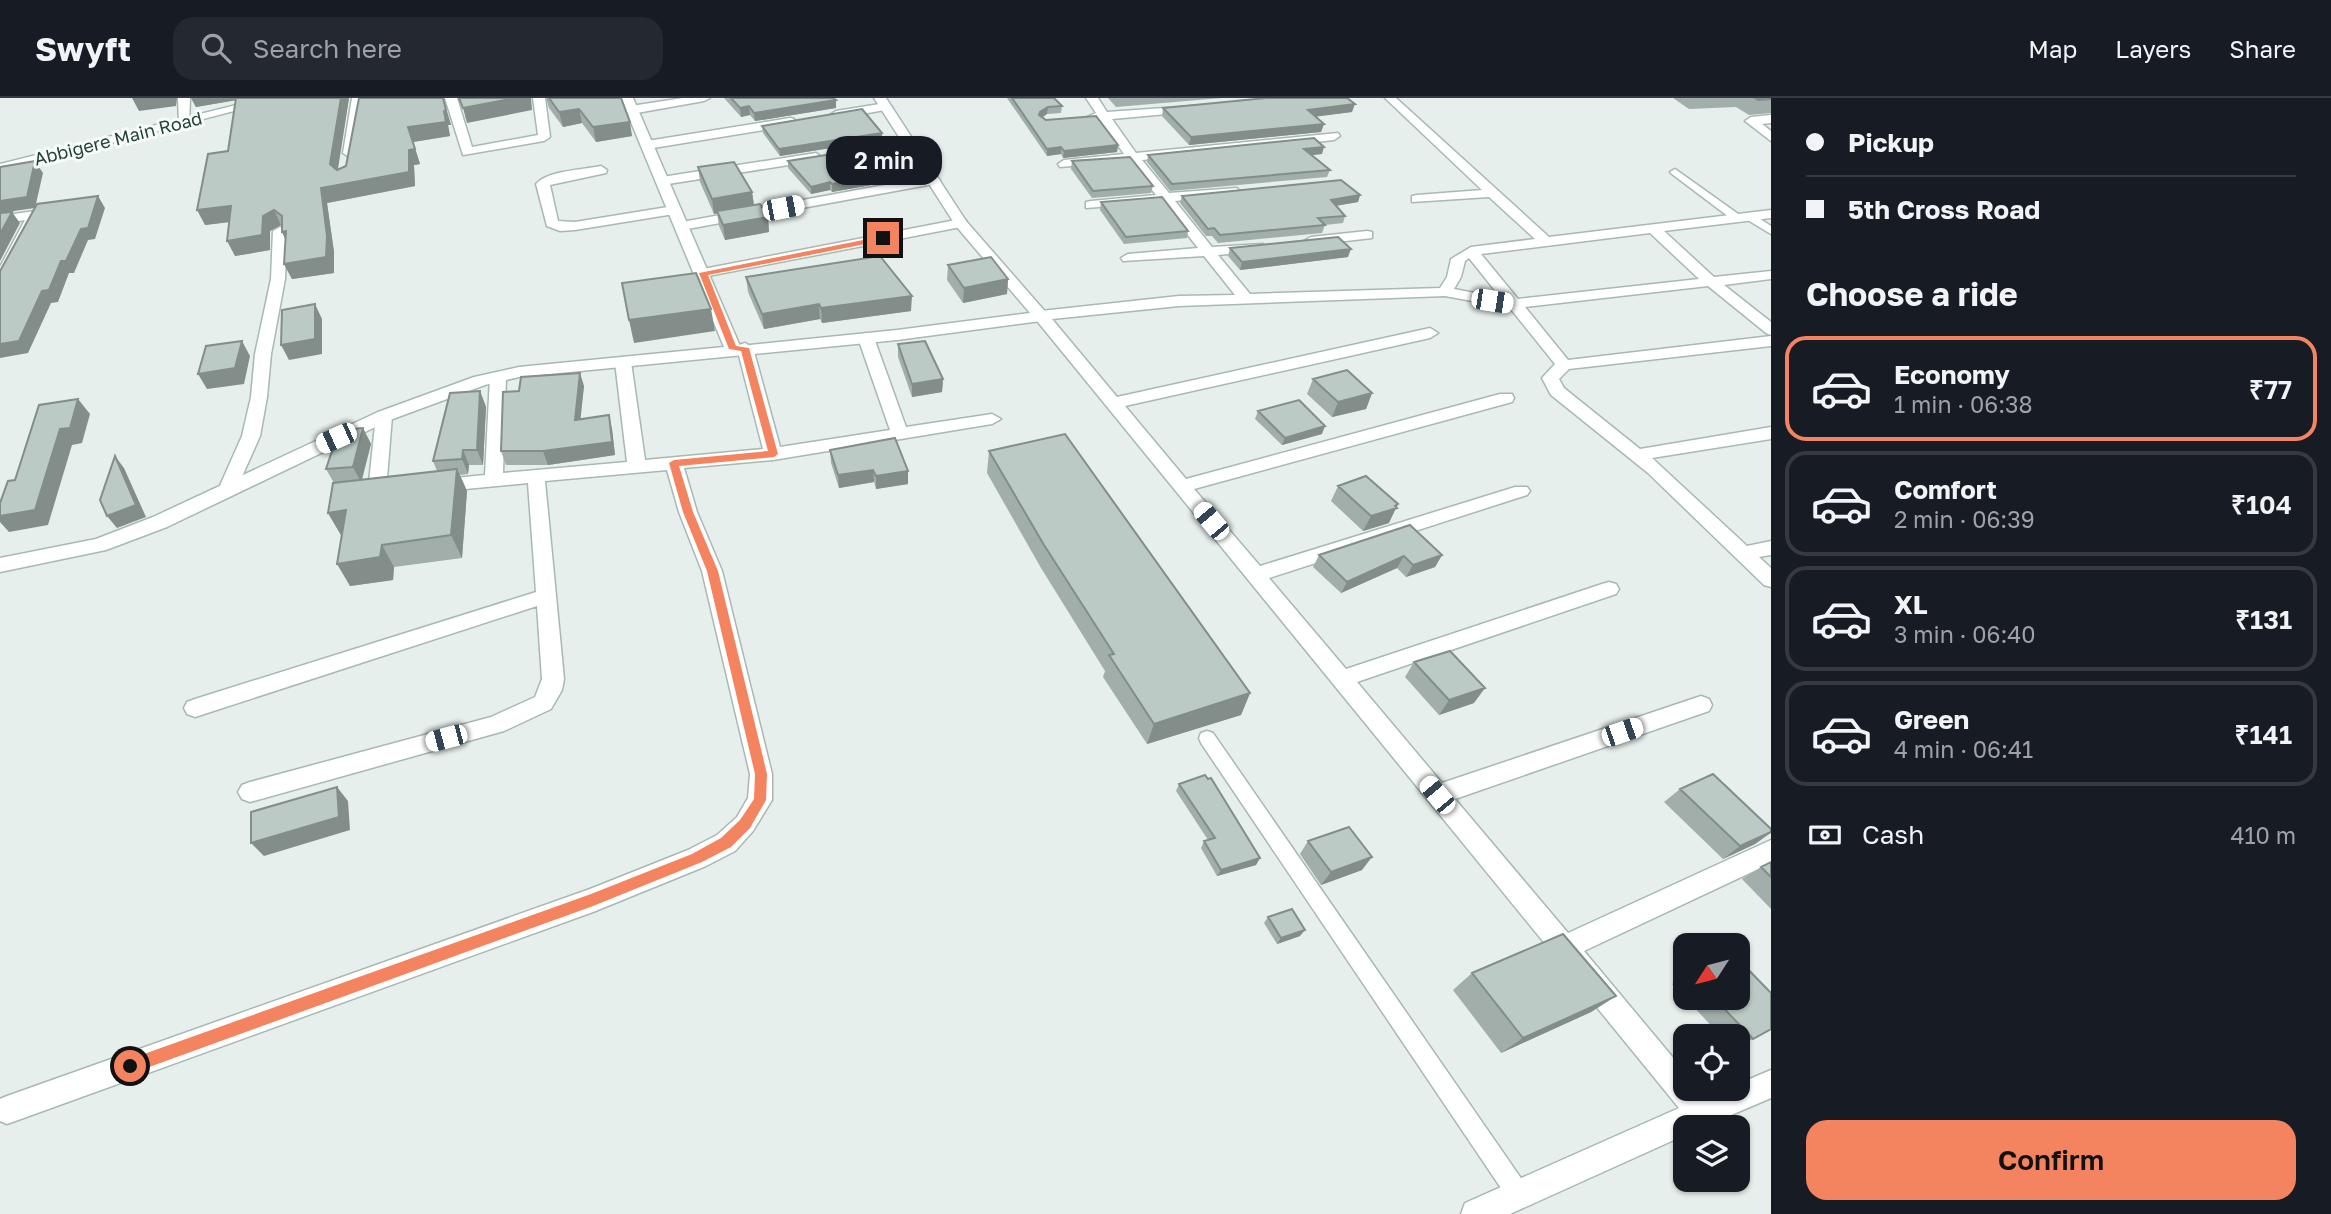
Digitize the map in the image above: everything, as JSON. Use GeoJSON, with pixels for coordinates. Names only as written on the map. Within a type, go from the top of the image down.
{"type":"FeatureCollection","features":[{"type":"Feature","properties":{"kind":"street"},"geometry":{"type":"LineString","coordinates":[[184,98],[185,121]]}},
{"type":"Feature","properties":{"kind":"street","name":"Abbigere Main Road"},"geometry":{"type":"LineString","coordinates":[[0,168],[278,98]]}},
{"type":"Feature","properties":{"kind":"street"},"geometry":{"type":"LineString","coordinates":[[347,165],[358,98]]}},
{"type":"Feature","properties":{"kind":"street"},"geometry":{"type":"LineString","coordinates":[[451,98],[467,152],[544,137],[539,98]]}},
{"type":"Feature","properties":{"kind":"street"},"geometry":{"type":"LineString","coordinates":[[704,98],[629,104],[674,210],[739,349],[774,454]]}},
{"type":"Feature","properties":{"kind":"street"},"geometry":{"type":"LineString","coordinates":[[1092,98],[1132,156],[1245,298]]}},
{"type":"Feature","properties":{"kind":"street"},"geometry":{"type":"LineString","coordinates":[[1390,99],[1545,241]]}},
{"type":"Feature","properties":{"kind":"street"},"geometry":{"type":"LineString","coordinates":[[647,145],[813,118],[883,102],[961,223],[1701,1113]]}},
{"type":"Feature","properties":{"kind":"street"},"geometry":{"type":"LineString","coordinates":[[1081,118],[1196,107]]}},
{"type":"Feature","properties":{"kind":"street"},"geometry":{"type":"LineString","coordinates":[[1771,119],[1751,121],[1771,137]]}},
{"type":"Feature","properties":{"kind":"street"},"geometry":{"type":"LineString","coordinates":[[1064,164],[1334,136]]}},
{"type":"Feature","properties":{"kind":"street"},"geometry":{"type":"LineString","coordinates":[[662,181],[910,142]]}},
{"type":"Feature","properties":{"kind":"street"},"geometry":{"type":"LineString","coordinates":[[601,170],[548,180],[543,184],[552,223],[560,227],[575,226],[674,210]]}},
{"type":"Feature","properties":{"kind":"street"},"geometry":{"type":"LineString","coordinates":[[682,226],[934,180]]}},
{"type":"Feature","properties":{"kind":"street"},"geometry":{"type":"LineString","coordinates":[[1091,205],[1243,190]]}},
{"type":"Feature","properties":{"kind":"street"},"geometry":{"type":"LineString","coordinates":[[1417,199],[1493,193]]}},
{"type":"Feature","properties":{"kind":"street"},"geometry":{"type":"LineString","coordinates":[[1444,292],[1454,277],[1458,259],[1471,251],[1771,214]]}},
{"type":"Feature","properties":{"kind":"street"},"geometry":{"type":"LineString","coordinates":[[0,220],[35,215],[0,281]]}},
{"type":"Feature","properties":{"kind":"street"},"geometry":{"type":"LineString","coordinates":[[703,273],[961,223]]}},
{"type":"Feature","properties":{"kind":"street"},"geometry":{"type":"LineString","coordinates":[[1652,228],[1710,282],[1771,330]]}},
{"type":"Feature","properties":{"kind":"street"},"geometry":{"type":"LineString","coordinates":[[228,490],[251,436],[259,397],[262,354],[278,279],[280,231]]}},
{"type":"Feature","properties":{"kind":"street"},"geometry":{"type":"LineString","coordinates":[[1301,242],[1367,235]]}},
{"type":"Feature","properties":{"kind":"street"},"geometry":{"type":"LineString","coordinates":[[1128,258],[1275,245]]}},
{"type":"Feature","properties":{"kind":"street"},"geometry":{"type":"LineString","coordinates":[[1471,251],[1511,304],[1564,365]]}},
{"type":"Feature","properties":{"kind":"street"},"geometry":{"type":"LineString","coordinates":[[0,565],[99,545],[160,522],[384,416],[519,372],[866,338],[1179,301],[1444,292],[1511,304],[1771,275]]}},
{"type":"Feature","properties":{"kind":"street"},"geometry":{"type":"LineString","coordinates":[[1113,403],[1430,333]]}},
{"type":"Feature","properties":{"kind":"street"},"geometry":{"type":"LineString","coordinates":[[866,338],[900,434]]}},
{"type":"Feature","properties":{"kind":"street"},"geometry":{"type":"LineString","coordinates":[[1771,341],[1564,365],[1550,378],[1557,391],[1637,455],[1771,580]]}},
{"type":"Feature","properties":{"kind":"street"},"geometry":{"type":"LineString","coordinates":[[622,362],[637,467]]}},
{"type":"Feature","properties":{"kind":"street"},"geometry":{"type":"LineString","coordinates":[[494,480],[498,377]]}},
{"type":"Feature","properties":{"kind":"street"},"geometry":{"type":"LineString","coordinates":[[1182,486],[1506,398]]}},
{"type":"Feature","properties":{"kind":"street"},"geometry":{"type":"LineString","coordinates":[[356,493],[384,490],[384,416]]}},
{"type":"Feature","properties":{"kind":"street"},"geometry":{"type":"LineString","coordinates":[[416,488],[774,454],[992,419]]}},
{"type":"Feature","properties":{"kind":"street"},"geometry":{"type":"LineString","coordinates":[[1637,455],[1771,433]]}},
{"type":"Feature","properties":{"kind":"street"},"geometry":{"type":"LineString","coordinates":[[7,1110],[593,900],[697,858],[726,843],[745,824],[760,800],[761,774],[712,571],[688,512],[674,463]]}},
{"type":"Feature","properties":{"kind":"street"},"geometry":{"type":"LineString","coordinates":[[250,792],[496,725],[543,703],[551,690],[553,679],[536,476]]}},
{"type":"Feature","properties":{"kind":"street"},"geometry":{"type":"LineString","coordinates":[[1255,575],[1521,491]]}},
{"type":"Feature","properties":{"kind":"street"},"geometry":{"type":"LineString","coordinates":[[1743,554],[1771,548]]}},
{"type":"Feature","properties":{"kind":"street"},"geometry":{"type":"LineString","coordinates":[[1342,680],[1609,589]]}},
{"type":"Feature","properties":{"kind":"street"},"geometry":{"type":"LineString","coordinates":[[195,708],[546,596]]}},
{"type":"Feature","properties":{"kind":"street"},"geometry":{"type":"LineString","coordinates":[[1437,795],[1702,705]]}},
{"type":"Feature","properties":{"kind":"street"},"geometry":{"type":"LineString","coordinates":[[1563,948],[1771,851]]}},
{"type":"Feature","properties":{"kind":"street"},"geometry":{"type":"LineString","coordinates":[[1476,1214],[1771,1084]]}},
{"type":"Feature","properties":{"kind":"lane"},"geometry":{"type":"LineString","coordinates":[[1675,172],[1771,232]]}},
{"type":"Feature","properties":{"kind":"lane"},"geometry":{"type":"LineString","coordinates":[[1208,738],[1519,1195]]}},
{"type":"Feature","properties":{"kind":"building"},"geometry":{"type":"Polygon","coordinates":[[[236,98],[341,98],[330,164],[337,170],[346,166],[359,98],[443,98],[446,122],[408,127],[415,149],[409,150],[409,172],[321,188],[327,236],[326,257],[284,264],[286,231],[282,232],[282,216],[274,210],[263,216],[262,235],[227,241],[231,206],[197,210],[208,154],[228,151],[236,98]]]}},
{"type":"Feature","properties":{"kind":"building"},"geometry":{"type":"Polygon","coordinates":[[[459,98],[516,98],[463,108],[459,98]]]}},
{"type":"Feature","properties":{"kind":"building"},"geometry":{"type":"Polygon","coordinates":[[[549,98],[621,98],[630,122],[593,127],[579,109],[559,112],[549,98]]]}},
{"type":"Feature","properties":{"kind":"building"},"geometry":{"type":"Polygon","coordinates":[[[731,98],[836,100],[754,113],[749,106],[740,108],[731,98]]]}},
{"type":"Feature","properties":{"kind":"building"},"geometry":{"type":"Polygon","coordinates":[[[1012,98],[1054,98],[1062,106],[1048,107],[1040,112],[1039,115],[1046,120],[1096,116],[1118,145],[1064,151],[1061,147],[1047,149],[1012,98]]]}},
{"type":"Feature","properties":{"kind":"building"},"geometry":{"type":"Polygon","coordinates":[[[1266,98],[1347,98],[1355,104],[1308,110],[1324,124],[1191,137],[1163,108],[1266,98]]]}},
{"type":"Feature","properties":{"kind":"building"},"geometry":{"type":"Polygon","coordinates":[[[862,109],[882,133],[779,149],[762,126],[862,109]]]}},
{"type":"Feature","properties":{"kind":"building"},"geometry":{"type":"Polygon","coordinates":[[[1314,138],[1324,147],[1304,149],[1330,170],[1172,184],[1148,155],[1314,138]]]}},
{"type":"Feature","properties":{"kind":"building"},"geometry":{"type":"Polygon","coordinates":[[[889,145],[905,171],[811,187],[788,161],[889,145]]]}},
{"type":"Feature","properties":{"kind":"building"},"geometry":{"type":"Polygon","coordinates":[[[1130,157],[1153,186],[1093,191],[1072,161],[1130,157]]]}},
{"type":"Feature","properties":{"kind":"building"},"geometry":{"type":"Polygon","coordinates":[[[35,161],[27,197],[0,201],[0,167],[35,161]]]}},
{"type":"Feature","properties":{"kind":"building"},"geometry":{"type":"Polygon","coordinates":[[[734,162],[752,192],[712,199],[698,167],[734,162]]]}},
{"type":"Feature","properties":{"kind":"building"},"geometry":{"type":"Polygon","coordinates":[[[1341,180],[1360,195],[1331,200],[1345,216],[1318,218],[1325,225],[1220,235],[1214,228],[1208,229],[1182,196],[1341,180]]]}},
{"type":"Feature","properties":{"kind":"building"},"geometry":{"type":"Polygon","coordinates":[[[98,196],[88,228],[81,229],[66,261],[61,261],[49,290],[42,291],[19,341],[0,344],[0,271],[37,204],[98,196]]]}},
{"type":"Feature","properties":{"kind":"building"},"geometry":{"type":"Polygon","coordinates":[[[1162,197],[1188,231],[1126,237],[1101,202],[1162,197]]]}},
{"type":"Feature","properties":{"kind":"building"},"geometry":{"type":"Polygon","coordinates":[[[760,204],[768,217],[723,225],[717,211],[760,204]]]}},
{"type":"Feature","properties":{"kind":"building"},"geometry":{"type":"Polygon","coordinates":[[[12,212],[0,234],[0,213],[12,212]]]}},
{"type":"Feature","properties":{"kind":"building"},"geometry":{"type":"Polygon","coordinates":[[[1338,237],[1351,249],[1242,262],[1230,248],[1338,237]]]}},
{"type":"Feature","properties":{"kind":"building"},"geometry":{"type":"Polygon","coordinates":[[[880,256],[912,296],[821,308],[819,304],[762,314],[746,277],[880,256]]]}},
{"type":"Feature","properties":{"kind":"building"},"geometry":{"type":"Polygon","coordinates":[[[991,257],[1008,279],[964,288],[948,265],[991,257]]]}},
{"type":"Feature","properties":{"kind":"building"},"geometry":{"type":"Polygon","coordinates":[[[696,273],[711,309],[629,320],[622,283],[696,273]]]}},
{"type":"Feature","properties":{"kind":"building"},"geometry":{"type":"Polygon","coordinates":[[[315,304],[315,339],[281,345],[282,310],[315,304]]]}},
{"type":"Feature","properties":{"kind":"building"},"geometry":{"type":"Polygon","coordinates":[[[242,341],[235,368],[198,374],[206,346],[242,341]]]}},
{"type":"Feature","properties":{"kind":"building"},"geometry":{"type":"Polygon","coordinates":[[[925,341],[943,379],[912,384],[898,344],[925,341]]]}},
{"type":"Feature","properties":{"kind":"building"},"geometry":{"type":"Polygon","coordinates":[[[1347,370],[1372,393],[1338,402],[1313,379],[1347,370]]]}},
{"type":"Feature","properties":{"kind":"building"},"geometry":{"type":"Polygon","coordinates":[[[580,373],[575,420],[609,415],[612,442],[543,451],[501,451],[503,392],[519,391],[521,377],[580,373]]]}},
{"type":"Feature","properties":{"kind":"building"},"geometry":{"type":"Polygon","coordinates":[[[480,391],[477,450],[463,450],[462,459],[433,461],[450,393],[480,391]]]}},
{"type":"Feature","properties":{"kind":"building"},"geometry":{"type":"Polygon","coordinates":[[[78,399],[70,428],[60,429],[35,510],[0,516],[0,503],[8,481],[15,480],[39,405],[78,399]]]}},
{"type":"Feature","properties":{"kind":"building"},"geometry":{"type":"Polygon","coordinates":[[[1299,400],[1325,426],[1285,438],[1258,411],[1299,400]]]}},
{"type":"Feature","properties":{"kind":"building"},"geometry":{"type":"Polygon","coordinates":[[[363,428],[353,467],[326,469],[339,430],[363,428]]]}},
{"type":"Feature","properties":{"kind":"building"},"geometry":{"type":"Polygon","coordinates":[[[1065,434],[1250,693],[1154,724],[1109,655],[1114,654],[1044,545],[989,451],[1065,434]]]}},
{"type":"Feature","properties":{"kind":"building"},"geometry":{"type":"Polygon","coordinates":[[[895,438],[908,471],[876,476],[873,470],[838,475],[830,450],[895,438]]]}},
{"type":"Feature","properties":{"kind":"building"},"geometry":{"type":"Polygon","coordinates":[[[115,456],[136,505],[107,516],[100,500],[115,456]]]}},
{"type":"Feature","properties":{"kind":"building"},"geometry":{"type":"Polygon","coordinates":[[[457,469],[451,535],[382,545],[380,557],[337,564],[346,510],[328,513],[333,483],[457,469]]]}},
{"type":"Feature","properties":{"kind":"building"},"geometry":{"type":"Polygon","coordinates":[[[1366,476],[1398,504],[1395,506],[1397,508],[1371,516],[1338,486],[1366,476]]]}},
{"type":"Feature","properties":{"kind":"building"},"geometry":{"type":"Polygon","coordinates":[[[1410,525],[1442,555],[1413,565],[1404,556],[1347,582],[1319,555],[1410,525]]]}},
{"type":"Feature","properties":{"kind":"building"},"geometry":{"type":"Polygon","coordinates":[[[1450,651],[1485,688],[1449,700],[1414,662],[1450,651]]]}},
{"type":"Feature","properties":{"kind":"building"},"geometry":{"type":"Polygon","coordinates":[[[1713,774],[1771,829],[1771,832],[1740,846],[1680,789],[1713,774]]]}},
{"type":"Feature","properties":{"kind":"building"},"geometry":{"type":"Polygon","coordinates":[[[1205,775],[1208,779],[1211,778],[1260,858],[1221,870],[1204,841],[1215,838],[1179,784],[1205,775]]]}},
{"type":"Feature","properties":{"kind":"building"},"geometry":{"type":"Polygon","coordinates":[[[337,787],[339,817],[251,843],[251,812],[337,787]]]}},
{"type":"Feature","properties":{"kind":"building"},"geometry":{"type":"Polygon","coordinates":[[[1349,827],[1372,857],[1331,872],[1308,841],[1349,827]]]}},
{"type":"Feature","properties":{"kind":"building"},"geometry":{"type":"Polygon","coordinates":[[[1771,862],[1771,877],[1761,867],[1771,862]]]}},
{"type":"Feature","properties":{"kind":"building"},"geometry":{"type":"Polygon","coordinates":[[[1292,909],[1305,930],[1281,938],[1268,917],[1292,909]]]}},
{"type":"Feature","properties":{"kind":"building"},"geometry":{"type":"Polygon","coordinates":[[[1563,934],[1616,996],[1523,1038],[1472,973],[1563,934]]]}},
{"type":"Feature","properties":{"kind":"building"},"geometry":{"type":"Polygon","coordinates":[[[1750,971],[1771,993],[1771,1029],[1753,1039],[1750,1036],[1750,1024],[1739,1024],[1725,1010],[1750,1010],[1750,971]]]}},
{"type":"Feature","properties":{"kind":"route"},"geometry":{"type":"LineString","coordinates":[[130,1066],[593,900],[697,858],[726,843],[745,824],[760,800],[761,774],[712,571],[688,512],[674,463],[774,454],[745,348],[733,349],[703,273],[883,238]]}}]}
